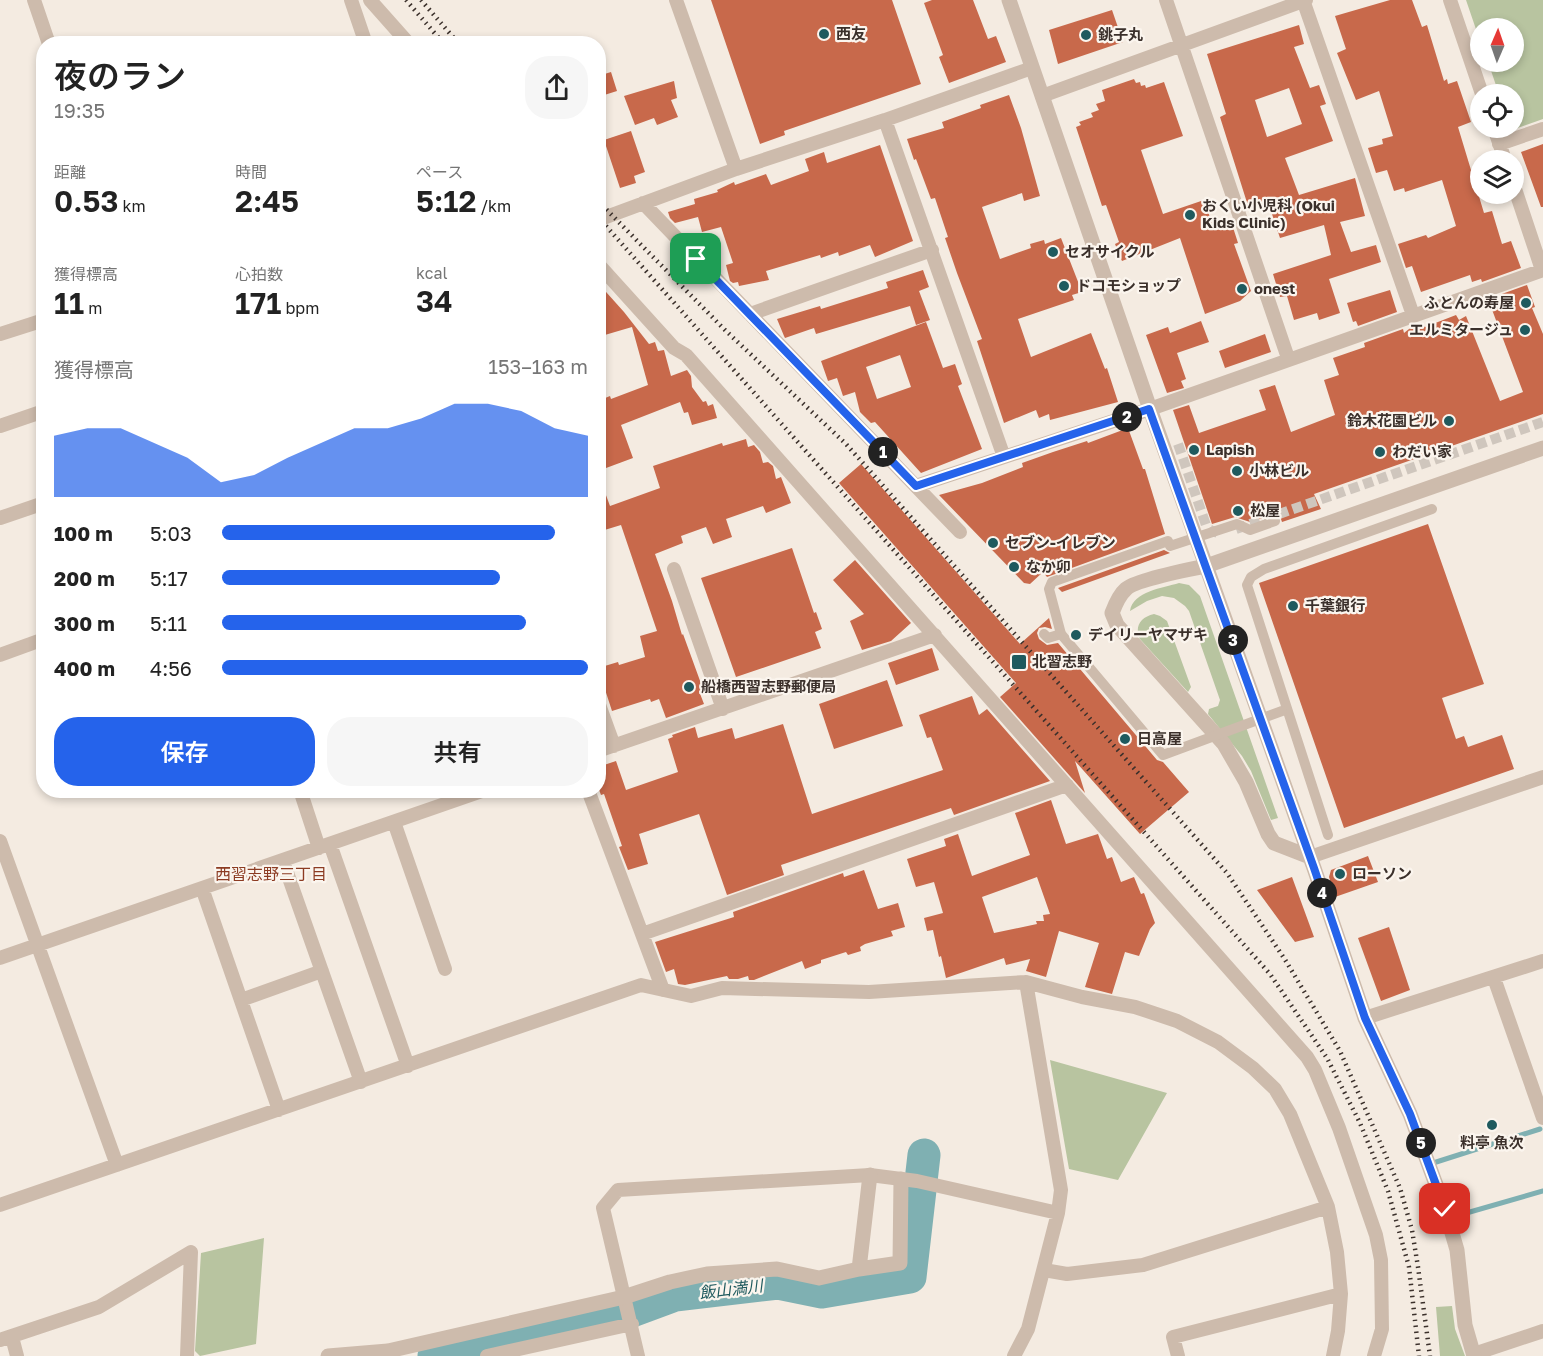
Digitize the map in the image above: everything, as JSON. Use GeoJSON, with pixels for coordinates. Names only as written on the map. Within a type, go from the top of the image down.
{"type":"FeatureCollection","features":[{"type":"Feature","properties":{"kind":"street"},"geometry":{"type":"LineString","coordinates":[[34,0],[46,36]]}},
{"type":"Feature","properties":{"kind":"street"},"geometry":{"type":"LineString","coordinates":[[351,0],[363,36]]}},
{"type":"Feature","properties":{"kind":"street"},"geometry":{"type":"LineString","coordinates":[[370,0],[402,36]]}},
{"type":"Feature","properties":{"kind":"street"},"geometry":{"type":"LineString","coordinates":[[676,0],[736,169]]}},
{"type":"Feature","properties":{"kind":"street"},"geometry":{"type":"LineString","coordinates":[[1008,0],[1149,409],[1310,857],[1365,1018],[1410,1114],[1445,1209],[1457,1250],[1465,1325],[1474,1355],[1543,1331]]}},
{"type":"Feature","properties":{"kind":"street"},"geometry":{"type":"LineString","coordinates":[[1166,0],[1288,358]]}},
{"type":"Feature","properties":{"kind":"street"},"geometry":{"type":"LineString","coordinates":[[1042,96],[1304,0],[1413,315]]}},
{"type":"Feature","properties":{"kind":"street"},"geometry":{"type":"LineString","coordinates":[[1450,0],[1479,84]]}},
{"type":"Feature","properties":{"kind":"street"},"geometry":{"type":"LineString","coordinates":[[606,217],[736,169],[1032,68]]}},
{"type":"Feature","properties":{"kind":"street"},"geometry":{"type":"LineString","coordinates":[[885,120],[1004,457]]}},
{"type":"Feature","properties":{"kind":"street"},"geometry":{"type":"LineString","coordinates":[[1499,144],[1543,129]]}},
{"type":"Feature","properties":{"kind":"street"},"geometry":{"type":"LineString","coordinates":[[1497,138],[1501,150]]}},
{"type":"Feature","properties":{"kind":"street"},"geometry":{"type":"LineString","coordinates":[[643,203],[960,532]]}},
{"type":"Feature","properties":{"kind":"street"},"geometry":{"type":"LineString","coordinates":[[916,486],[1149,409],[1542,270],[1520,204]]}},
{"type":"Feature","properties":{"kind":"street"},"geometry":{"type":"LineString","coordinates":[[750,314],[932,250]]}},
{"type":"Feature","properties":{"kind":"street"},"geometry":{"type":"LineString","coordinates":[[606,273],[674,348],[686,355],[1307,1057],[1315,1070],[1339,1128],[1376,1235],[1381,1260],[1382,1329],[1374,1356]]}},
{"type":"Feature","properties":{"kind":"street"},"geometry":{"type":"LineString","coordinates":[[0,334],[36,323]]}},
{"type":"Feature","properties":{"kind":"street"},"geometry":{"type":"LineString","coordinates":[[0,426],[36,414]]}},
{"type":"Feature","properties":{"kind":"street"},"geometry":{"type":"LineString","coordinates":[[1543,448],[1206,566],[1178,571],[1127,587],[1112,613],[1117,625],[1224,744],[1246,782],[1274,843],[1310,857],[1543,777]]}},
{"type":"Feature","properties":{"kind":"street"},"geometry":{"type":"LineString","coordinates":[[0,518],[36,506]]}},
{"type":"Feature","properties":{"kind":"street"},"geometry":{"type":"LineString","coordinates":[[1328,835],[1247,585],[1251,578],[1264,569],[1432,510]]}},
{"type":"Feature","properties":{"kind":"street"},"geometry":{"type":"LineString","coordinates":[[1275,521],[1250,530],[1237,524],[1170,546],[1168,542],[1052,582],[1050,589],[1061,634],[1114,701],[1162,755],[1282,711]]}},
{"type":"Feature","properties":{"kind":"street"},"geometry":{"type":"LineString","coordinates":[[674,569],[723,709]]}},
{"type":"Feature","properties":{"kind":"street"},"geometry":{"type":"LineString","coordinates":[[1044,634],[1047,638],[1061,634]]}},
{"type":"Feature","properties":{"kind":"street"},"geometry":{"type":"LineString","coordinates":[[606,748],[935,635]]}},
{"type":"Feature","properties":{"kind":"street"},"geometry":{"type":"LineString","coordinates":[[0,655],[36,642]]}},
{"type":"Feature","properties":{"kind":"street"},"geometry":{"type":"LineString","coordinates":[[606,724],[614,746]]}},
{"type":"Feature","properties":{"kind":"street"},"geometry":{"type":"LineString","coordinates":[[642,934],[1068,785]]}},
{"type":"Feature","properties":{"kind":"street"},"geometry":{"type":"LineString","coordinates":[[304,798],[325,846],[408,1066]]}},
{"type":"Feature","properties":{"kind":"street"},"geometry":{"type":"LineString","coordinates":[[0,958],[462,798]]}},
{"type":"Feature","properties":{"kind":"street"},"geometry":{"type":"LineString","coordinates":[[591,798],[663,990]]}},
{"type":"Feature","properties":{"kind":"street"},"geometry":{"type":"LineString","coordinates":[[394,822],[445,969]]}},
{"type":"Feature","properties":{"kind":"street"},"geometry":{"type":"LineString","coordinates":[[0,841],[117,1165]]}},
{"type":"Feature","properties":{"kind":"street"},"geometry":{"type":"LineString","coordinates":[[283,861],[361,1082]]}},
{"type":"Feature","properties":{"kind":"street"},"geometry":{"type":"LineString","coordinates":[[202,888],[279,1110]]}},
{"type":"Feature","properties":{"kind":"street"},"geometry":{"type":"LineString","coordinates":[[1365,1018],[1543,961]]}},
{"type":"Feature","properties":{"kind":"street"},"geometry":{"type":"LineString","coordinates":[[241,1000],[322,970]]}},
{"type":"Feature","properties":{"kind":"street"},"geometry":{"type":"LineString","coordinates":[[1494,978],[1543,1118]]}},
{"type":"Feature","properties":{"kind":"street"},"geometry":{"type":"LineString","coordinates":[[1014,1356],[1028,1329],[1058,1213],[1061,1190],[1026,982]]}},
{"type":"Feature","properties":{"kind":"street"},"geometry":{"type":"LineString","coordinates":[[0,1205],[641,985],[691,996],[722,988],[869,992],[1026,982],[1082,997],[1135,1007],[1177,1021],[1218,1042],[1253,1068],[1275,1089],[1290,1114],[1328,1207],[1341,1294],[1333,1356]]}},
{"type":"Feature","properties":{"kind":"street"},"geometry":{"type":"LineString","coordinates":[[638,1356],[603,1208],[618,1190],[870,1175],[923,1182],[1058,1213]]}},
{"type":"Feature","properties":{"kind":"street"},"geometry":{"type":"LineString","coordinates":[[859,1269],[870,1175]]}},
{"type":"Feature","properties":{"kind":"street"},"geometry":{"type":"LineString","coordinates":[[328,1356],[388,1351],[625,1301],[670,1282],[707,1274],[777,1269],[819,1278],[900,1263],[901,1179]]}},
{"type":"Feature","properties":{"kind":"street"},"geometry":{"type":"LineString","coordinates":[[1044,1270],[1067,1274],[1143,1265],[1328,1207]]}},
{"type":"Feature","properties":{"kind":"street"},"geometry":{"type":"LineString","coordinates":[[17,1356],[6,1338],[99,1307],[191,1252],[187,1356]]}},
{"type":"Feature","properties":{"kind":"street"},"geometry":{"type":"LineString","coordinates":[[1178,1356],[1173,1337],[1341,1294]]}},
{"type":"Feature","properties":{"kind":"street"},"geometry":{"type":"LineString","coordinates":[[487,1356],[632,1324]]}},
{"type":"Feature","properties":{"kind":"green space"},"geometry":{"type":"Polygon","coordinates":[[[1466,0],[1543,0],[1543,119],[1524,126],[1524,84],[1496,84],[1491,72],[1524,72],[1524,18],[1472,18],[1466,0]]]}},
{"type":"Feature","properties":{"kind":"green space"},"geometry":{"type":"Polygon","coordinates":[[[1179,583],[1189,585],[1200,596],[1278,818],[1271,820],[1251,771],[1242,756],[1208,714],[1209,709],[1218,706],[1220,700],[1189,611],[1174,598],[1162,596],[1147,601],[1130,611],[1132,604],[1143,595],[1179,583]]]}},
{"type":"Feature","properties":{"kind":"green space"},"geometry":{"type":"Polygon","coordinates":[[[1154,614],[1167,621],[1191,687],[1188,692],[1139,638],[1140,622],[1154,614]]]}},
{"type":"Feature","properties":{"kind":"green space"},"geometry":{"type":"Polygon","coordinates":[[[1050,1060],[1167,1093],[1118,1180],[1069,1169],[1050,1060]]]}},
{"type":"Feature","properties":{"kind":"green space"},"geometry":{"type":"Polygon","coordinates":[[[264,1238],[256,1344],[200,1356],[195,1351],[201,1253],[264,1238]]]}},
{"type":"Feature","properties":{"kind":"green space"},"geometry":{"type":"Polygon","coordinates":[[[1452,1306],[1455,1329],[1465,1356],[1440,1356],[1436,1307],[1452,1306]]]}},
{"type":"Feature","properties":{"kind":"building"},"geometry":{"type":"Polygon","coordinates":[[[711,0],[892,0],[921,84],[784,131],[785,135],[760,144],[711,0]]]}},
{"type":"Feature","properties":{"kind":"building"},"geometry":{"type":"Polygon","coordinates":[[[932,0],[973,0],[988,39],[996,36],[1006,62],[949,83],[939,57],[943,55],[924,3],[932,0]]]}},
{"type":"Feature","properties":{"kind":"building"},"geometry":{"type":"Polygon","coordinates":[[[1390,0],[1412,0],[1422,27],[1427,25],[1444,81],[1447,79],[1448,84],[1457,81],[1470,119],[1470,122],[1458,127],[1470,167],[1470,204],[1481,204],[1484,213],[1492,211],[1502,244],[1511,241],[1521,268],[1482,282],[1481,279],[1472,282],[1470,275],[1421,292],[1412,266],[1406,268],[1398,244],[1426,235],[1428,238],[1456,226],[1442,180],[1405,192],[1404,188],[1394,191],[1387,170],[1376,173],[1368,148],[1383,144],[1382,139],[1393,136],[1379,91],[1356,100],[1337,53],[1346,49],[1335,16],[1390,0]]]}},
{"type":"Feature","properties":{"kind":"building"},"geometry":{"type":"Polygon","coordinates":[[[1112,10],[1123,42],[1058,64],[1049,30],[1112,10]]]}},
{"type":"Feature","properties":{"kind":"building"},"geometry":{"type":"Polygon","coordinates":[[[1299,25],[1304,44],[1294,47],[1310,88],[1319,85],[1326,104],[1320,106],[1333,141],[1285,158],[1299,195],[1355,178],[1365,216],[1340,222],[1351,252],[1376,245],[1381,262],[1329,279],[1340,313],[1319,320],[1317,313],[1294,320],[1287,296],[1280,297],[1273,274],[1331,255],[1324,225],[1280,238],[1268,202],[1249,209],[1220,117],[1226,114],[1207,54],[1299,25]],[[1289,88],[1255,100],[1267,137],[1302,124],[1289,88]]]}},
{"type":"Feature","properties":{"kind":"building"},"geometry":{"type":"Polygon","coordinates":[[[611,72],[617,91],[606,94],[606,74],[611,72]]]}},
{"type":"Feature","properties":{"kind":"building"},"geometry":{"type":"Polygon","coordinates":[[[1134,79],[1136,83],[1140,82],[1141,86],[1145,85],[1146,88],[1164,82],[1183,136],[1141,150],[1163,214],[1204,200],[1212,223],[1230,218],[1238,243],[1234,244],[1251,291],[1240,301],[1205,314],[1180,238],[1122,261],[1115,244],[1119,242],[1106,205],[1102,206],[1076,127],[1081,125],[1079,122],[1093,117],[1091,113],[1099,110],[1096,104],[1105,101],[1102,90],[1134,79]]]}},
{"type":"Feature","properties":{"kind":"building"},"geometry":{"type":"Polygon","coordinates":[[[674,81],[677,98],[671,100],[678,117],[657,125],[654,118],[635,125],[624,96],[674,81]]]}},
{"type":"Feature","properties":{"kind":"building"},"geometry":{"type":"Polygon","coordinates":[[[1009,95],[1040,196],[1024,201],[1022,193],[982,207],[1000,259],[1031,248],[1030,244],[1044,240],[1045,244],[1061,238],[1082,292],[1072,295],[1074,300],[1018,319],[1031,357],[1091,333],[1105,369],[1107,368],[1118,402],[1050,420],[1049,414],[1039,418],[1036,410],[1004,423],[977,341],[982,339],[945,238],[948,237],[935,198],[931,199],[907,139],[944,128],[942,122],[1009,95]]]}},
{"type":"Feature","properties":{"kind":"building"},"geometry":{"type":"Polygon","coordinates":[[[631,131],[645,172],[634,176],[636,183],[620,188],[606,146],[606,139],[631,131]]]}},
{"type":"Feature","properties":{"kind":"building"},"geometry":{"type":"Polygon","coordinates":[[[1543,144],[1543,207],[1541,207],[1524,160],[1524,151],[1543,144]]]}},
{"type":"Feature","properties":{"kind":"building"},"geometry":{"type":"Polygon","coordinates":[[[880,145],[913,241],[875,257],[870,245],[839,256],[838,252],[821,258],[820,255],[766,271],[769,280],[739,286],[738,282],[730,281],[726,265],[733,263],[721,227],[702,232],[698,217],[675,223],[668,212],[695,204],[694,199],[718,192],[717,190],[734,182],[735,185],[766,174],[771,185],[809,171],[805,159],[824,152],[827,163],[880,145]]]}},
{"type":"Feature","properties":{"kind":"building"},"geometry":{"type":"Polygon","coordinates":[[[923,270],[929,287],[919,291],[930,320],[916,325],[910,306],[816,334],[814,328],[785,338],[777,319],[820,306],[821,309],[888,288],[886,282],[923,270]]]}},
{"type":"Feature","properties":{"kind":"building"},"geometry":{"type":"Polygon","coordinates":[[[1527,285],[1535,307],[1532,308],[1543,334],[1543,414],[1314,494],[1321,509],[1282,522],[1280,516],[1276,514],[1250,522],[1235,517],[1212,524],[1173,410],[1189,405],[1199,433],[1266,410],[1259,390],[1275,385],[1291,432],[1335,415],[1324,380],[1339,375],[1333,358],[1365,347],[1364,343],[1403,329],[1404,333],[1414,325],[1420,323],[1425,327],[1456,315],[1459,320],[1466,316],[1500,401],[1523,392],[1488,299],[1527,285]]]}},
{"type":"Feature","properties":{"kind":"building"},"geometry":{"type":"Polygon","coordinates":[[[1390,290],[1397,312],[1358,326],[1356,321],[1353,322],[1347,303],[1390,290]]]}},
{"type":"Feature","properties":{"kind":"building"},"geometry":{"type":"Polygon","coordinates":[[[606,292],[649,344],[655,342],[658,351],[664,350],[671,376],[687,370],[691,376],[692,387],[703,402],[706,401],[708,406],[713,404],[717,418],[692,425],[688,412],[684,413],[680,402],[621,425],[633,458],[606,468],[606,398],[610,396],[611,399],[648,385],[632,327],[606,335],[606,292]]]}},
{"type":"Feature","properties":{"kind":"building"},"geometry":{"type":"Polygon","coordinates":[[[1201,321],[1209,342],[1177,353],[1186,379],[1181,381],[1184,388],[1167,393],[1146,335],[1168,327],[1170,333],[1201,321]]]}},
{"type":"Feature","properties":{"kind":"building"},"geometry":{"type":"Polygon","coordinates":[[[926,322],[943,368],[955,364],[962,384],[958,386],[982,449],[921,473],[875,422],[871,423],[860,412],[855,392],[843,396],[837,378],[828,381],[821,361],[926,322]],[[900,355],[866,367],[877,399],[911,387],[900,355]]]}},
{"type":"Feature","properties":{"kind":"building"},"geometry":{"type":"Polygon","coordinates":[[[1265,334],[1271,352],[1225,368],[1219,351],[1265,334]]]}},
{"type":"Feature","properties":{"kind":"building"},"geometry":{"type":"Polygon","coordinates":[[[1128,428],[1143,469],[1145,469],[1165,534],[1047,577],[1043,572],[1030,584],[1024,583],[939,495],[982,483],[1023,467],[1022,463],[1128,428]]]}},
{"type":"Feature","properties":{"kind":"building"},"geometry":{"type":"Polygon","coordinates":[[[746,439],[748,447],[754,445],[760,452],[763,463],[768,462],[773,466],[776,479],[781,477],[791,503],[766,513],[763,506],[726,519],[732,537],[713,544],[706,527],[681,536],[683,543],[655,554],[703,689],[699,691],[704,704],[666,718],[659,699],[651,702],[650,699],[612,711],[606,693],[606,666],[618,662],[619,665],[645,657],[640,636],[657,631],[621,525],[606,530],[606,495],[610,506],[660,488],[653,466],[722,443],[723,446],[746,439]]]}},
{"type":"Feature","properties":{"kind":"building"},"geometry":{"type":"Polygon","coordinates":[[[861,464],[1020,644],[1049,618],[1052,629],[1039,628],[1037,633],[1039,639],[1047,645],[1058,643],[1157,760],[1163,762],[1189,792],[1140,834],[1075,761],[1085,793],[1000,697],[1016,683],[839,483],[861,464]]]}},
{"type":"Feature","properties":{"kind":"building"},"geometry":{"type":"Polygon","coordinates":[[[1428,524],[1484,684],[1442,698],[1456,739],[1464,736],[1468,747],[1502,735],[1514,769],[1344,828],[1259,583],[1428,524]]]}},
{"type":"Feature","properties":{"kind":"building"},"geometry":{"type":"Polygon","coordinates":[[[792,548],[814,613],[816,612],[822,629],[815,632],[821,648],[736,677],[701,578],[792,548]]]}},
{"type":"Feature","properties":{"kind":"building"},"geometry":{"type":"Polygon","coordinates":[[[1164,550],[1170,553],[1062,592],[1058,588],[1164,550]]]}},
{"type":"Feature","properties":{"kind":"building"},"geometry":{"type":"Polygon","coordinates":[[[855,560],[911,623],[891,641],[862,650],[850,621],[864,614],[833,580],[855,560]]]}},
{"type":"Feature","properties":{"kind":"building"},"geometry":{"type":"Polygon","coordinates":[[[932,648],[939,670],[896,685],[888,663],[932,648]]]}},
{"type":"Feature","properties":{"kind":"building"},"geometry":{"type":"Polygon","coordinates":[[[887,680],[903,726],[834,749],[819,704],[887,680]]]}},
{"type":"Feature","properties":{"kind":"building"},"geometry":{"type":"Polygon","coordinates":[[[972,696],[979,715],[987,709],[1050,781],[954,815],[951,808],[781,865],[784,875],[727,895],[699,814],[639,834],[648,864],[628,870],[605,798],[606,764],[616,761],[626,790],[678,772],[668,739],[673,737],[672,735],[695,727],[698,738],[732,728],[735,739],[783,724],[812,814],[943,770],[931,737],[927,738],[919,715],[972,696]]]}},
{"type":"Feature","properties":{"kind":"building"},"geometry":{"type":"Polygon","coordinates":[[[1051,800],[1066,844],[1098,834],[1107,859],[1112,857],[1121,882],[1134,877],[1141,894],[1144,893],[1155,923],[1150,929],[1139,956],[1125,952],[1112,994],[1085,987],[1099,943],[1059,931],[1046,977],[1026,971],[1030,959],[1006,965],[1004,958],[946,978],[933,930],[927,931],[924,918],[943,913],[934,882],[916,887],[907,859],[946,846],[944,839],[958,834],[972,876],[1030,855],[1015,813],[1051,800]],[[1037,877],[982,897],[994,933],[1037,924],[1036,921],[1044,921],[1043,915],[1050,914],[1037,877]]]}},
{"type":"Feature","properties":{"kind":"building"},"geometry":{"type":"Polygon","coordinates":[[[1368,856],[1378,882],[1335,897],[1329,877],[1331,870],[1368,856]]]}},
{"type":"Feature","properties":{"kind":"building"},"geometry":{"type":"Polygon","coordinates":[[[864,870],[878,909],[898,903],[905,927],[891,931],[893,936],[865,944],[860,947],[861,951],[848,955],[846,952],[821,960],[821,963],[805,969],[802,961],[754,980],[749,980],[748,976],[729,979],[727,976],[685,985],[678,984],[674,969],[666,972],[655,942],[734,917],[733,912],[843,873],[844,877],[864,870]]]}},
{"type":"Feature","properties":{"kind":"building"},"geometry":{"type":"Polygon","coordinates":[[[1292,877],[1314,937],[1295,942],[1257,890],[1292,877]]]}},
{"type":"Feature","properties":{"kind":"building"},"geometry":{"type":"Polygon","coordinates":[[[1389,927],[1410,990],[1381,1001],[1358,938],[1389,927]]]}},
{"type":"Feature","properties":{"kind":"waterway"},"geometry":{"type":"LineString","coordinates":[[1430,1164],[1540,1129]]}},
{"type":"Feature","properties":{"kind":"waterway","name":"飯山満川"},"geometry":{"type":"LineString","coordinates":[[434,1356],[621,1315],[675,1295],[778,1283],[822,1292],[910,1277],[924,1155]]}},
{"type":"Feature","properties":{"kind":"waterway"},"geometry":{"type":"LineString","coordinates":[[1449,1218],[1543,1191]]}},
{"type":"Feature","properties":{"kind":"tunnel"},"geometry":{"type":"LineString","coordinates":[[1236,529],[1543,422]]}},
{"type":"Feature","properties":{"kind":"tunnel"},"geometry":{"type":"LineString","coordinates":[[1178,444],[1206,525],[1210,530],[1218,533]]}},
{"type":"Feature","properties":{"kind":"railway"},"geometry":{"type":"LineString","coordinates":[[406,0],[437,36]]}},
{"type":"Feature","properties":{"kind":"railway"},"geometry":{"type":"LineString","coordinates":[[421,0],[452,36]]}},
{"type":"Feature","properties":{"kind":"railway"},"geometry":{"type":"LineString","coordinates":[[606,209],[726,331],[846,444],[1227,873],[1284,958],[1340,1051],[1400,1188],[1412,1230],[1430,1356]]}},
{"type":"Feature","properties":{"kind":"railway"},"geometry":{"type":"LineString","coordinates":[[606,226],[1270,974],[1327,1058],[1360,1123],[1388,1191],[1409,1267],[1419,1356]]}},
{"type":"Feature","properties":{"kind":"place","name":"西友"},"geometry":{"type":"Point","coordinates":[824,34]}},
{"type":"Feature","properties":{"kind":"place","name":"銚子丸"},"geometry":{"type":"Point","coordinates":[1086,35]}},
{"type":"Feature","properties":{"kind":"place","name":"おくい小児科 (Okui Kids Clinic)"},"geometry":{"type":"Point","coordinates":[1190,215]}},
{"type":"Feature","properties":{"kind":"place","name":"セオサイクル"},"geometry":{"type":"Point","coordinates":[1053,252]}},
{"type":"Feature","properties":{"kind":"place","name":"ドコモショップ"},"geometry":{"type":"Point","coordinates":[1064,286]}},
{"type":"Feature","properties":{"kind":"place","name":"onest"},"geometry":{"type":"Point","coordinates":[1242,289]}},
{"type":"Feature","properties":{"kind":"place","name":"ふとんの寿屋"},"geometry":{"type":"Point","coordinates":[1526,303]}},
{"type":"Feature","properties":{"kind":"place","name":"エルミタージュ"},"geometry":{"type":"Point","coordinates":[1525,330]}},
{"type":"Feature","properties":{"kind":"place","name":"鈴木花園ビル"},"geometry":{"type":"Point","coordinates":[1449,421]}},
{"type":"Feature","properties":{"kind":"place","name":"Lapish"},"geometry":{"type":"Point","coordinates":[1194,450]}},
{"type":"Feature","properties":{"kind":"place","name":"わだい家"},"geometry":{"type":"Point","coordinates":[1380,452]}},
{"type":"Feature","properties":{"kind":"place","name":"小林ビル"},"geometry":{"type":"Point","coordinates":[1237,471]}},
{"type":"Feature","properties":{"kind":"place","name":"松屋"},"geometry":{"type":"Point","coordinates":[1238,511]}},
{"type":"Feature","properties":{"kind":"place","name":"セブン-イレブン"},"geometry":{"type":"Point","coordinates":[993,543]}},
{"type":"Feature","properties":{"kind":"place","name":"なか卯"},"geometry":{"type":"Point","coordinates":[1014,567]}},
{"type":"Feature","properties":{"kind":"place","name":"千葉銀行"},"geometry":{"type":"Point","coordinates":[1293,606]}},
{"type":"Feature","properties":{"kind":"place","name":"デイリーヤマザキ"},"geometry":{"type":"Point","coordinates":[1076,635]}},
{"type":"Feature","properties":{"kind":"place","name":"北習志野"},"geometry":{"type":"Point","coordinates":[1019,662]}},
{"type":"Feature","properties":{"kind":"place","name":"船橋西習志野郵便局"},"geometry":{"type":"Point","coordinates":[689,687]}},
{"type":"Feature","properties":{"kind":"place","name":"日高屋"},"geometry":{"type":"Point","coordinates":[1125,739]}},
{"type":"Feature","properties":{"kind":"place","name":"ローソン"},"geometry":{"type":"Point","coordinates":[1340,874]}},
{"type":"Feature","properties":{"kind":"place","name":"料亭 魚次"},"geometry":{"type":"Point","coordinates":[1492,1125]}},
{"type":"Feature","properties":{"kind":"district","name":"西習志野三丁目"},"geometry":{"type":"Point","coordinates":[271,874]}},
{"type":"Feature","properties":{"kind":"route"},"geometry":{"type":"LineString","coordinates":[[696,259],[916,486],[1149,409],[1314,868],[1365,1018],[1410,1114],[1445,1209]]}}]}
